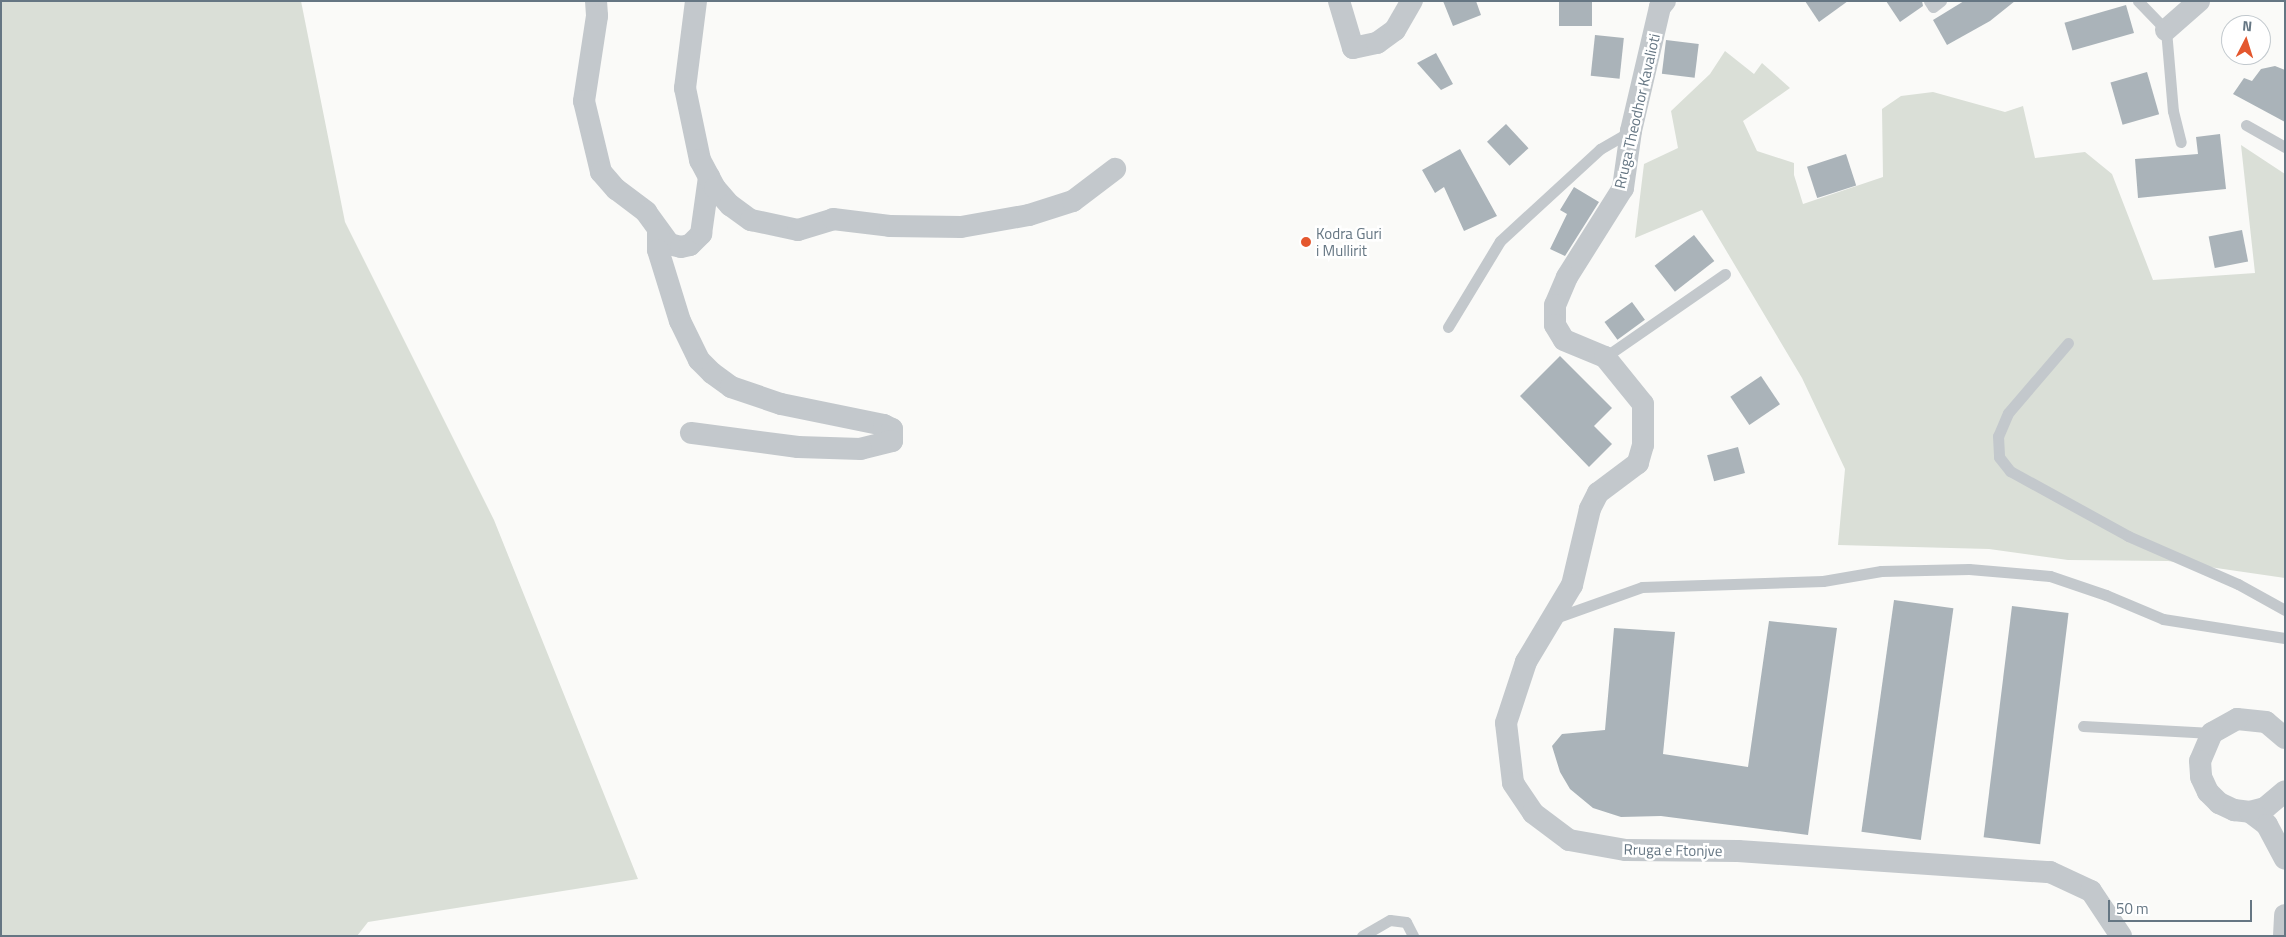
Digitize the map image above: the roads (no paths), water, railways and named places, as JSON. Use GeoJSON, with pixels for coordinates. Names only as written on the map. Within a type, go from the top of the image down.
{"type":"FeatureCollection","features":[{"type":"Feature","properties":{"kind":"street"},"geometry":{"type":"LineString","coordinates":[[596,1],[597,16],[584,102],[601,172],[616,189],[646,212],[669,244],[681,247],[690,245],[701,234],[709,177]]}},
{"type":"Feature","properties":{"kind":"street"},"geometry":{"type":"LineString","coordinates":[[696,1],[685,88],[700,160],[720,194],[742,215],[752,220],[786,229],[798,230],[833,218],[936,228],[1029,215],[1073,201],[1115,169]]}},
{"type":"Feature","properties":{"kind":"street"},"geometry":{"type":"LineString","coordinates":[[1340,1],[1353,48],[1377,43],[1395,30],[1412,1]]}},
{"type":"Feature","properties":{"kind":"street"},"geometry":{"type":"LineString","coordinates":[[2166,30],[2199,1]]}},
{"type":"Feature","properties":{"kind":"street","name":"Rruga Theodhor Kavalioti"},"geometry":{"type":"LineString","coordinates":[[1604,357],[1564,340],[1554,325],[1555,305],[1567,277],[1623,188],[1631,131],[1656,3]]}},
{"type":"Feature","properties":{"kind":"street"},"geometry":{"type":"LineString","coordinates":[[658,230],[658,250],[680,321],[700,360],[712,373],[731,387],[781,404],[884,425],[892,429],[892,442],[861,449],[798,447],[691,432]]}},
{"type":"Feature","properties":{"kind":"street","name":"Rruga e Ftonjve"},"geometry":{"type":"LineString","coordinates":[[1604,357],[1643,404],[1643,445],[1638,463],[1598,493],[1590,509],[1572,585],[1548,620],[1526,662],[1506,723],[1513,783],[1533,813],[1569,840],[1626,850],[1738,851],[2050,872],[2091,891],[2121,936]]}},
{"type":"Feature","properties":{"kind":"street"},"geometry":{"type":"LineString","coordinates":[[2285,738],[2266,722],[2252,718],[2223,724],[2212,733],[2200,761],[2201,777],[2208,792],[2219,803],[2234,810],[2250,812],[2265,808],[2285,791]]}},
{"type":"Feature","properties":{"kind":"street"},"geometry":{"type":"LineString","coordinates":[[2250,812],[2267,825],[2285,859]]}},
{"type":"Feature","properties":{"kind":"street"},"geometry":{"type":"LineString","coordinates":[[2284,936],[2285,915]]}},
{"type":"Feature","properties":{"kind":"lane"},"geometry":{"type":"LineString","coordinates":[[1929,1],[1933,7],[1941,1]]}},
{"type":"Feature","properties":{"kind":"lane"},"geometry":{"type":"LineString","coordinates":[[2138,1],[2166,30],[2173,111],[2181,142]]}},
{"type":"Feature","properties":{"kind":"lane"},"geometry":{"type":"LineString","coordinates":[[2246,125],[2285,147]]}},
{"type":"Feature","properties":{"kind":"lane"},"geometry":{"type":"LineString","coordinates":[[1448,327],[1500,241],[1600,149],[1631,131]]}},
{"type":"Feature","properties":{"kind":"lane"},"geometry":{"type":"LineString","coordinates":[[1604,357],[1725,274]]}},
{"type":"Feature","properties":{"kind":"lane"},"geometry":{"type":"LineString","coordinates":[[2068,343],[2008,413],[1998,436],[1999,457],[2010,471],[2128,536],[2238,584],[2285,610]]}},
{"type":"Feature","properties":{"kind":"lane"},"geometry":{"type":"LineString","coordinates":[[1548,620],[1642,587],[1823,581],[1881,570],[1969,569],[2050,576],[2106,595],[2162,619],[2285,638]]}},
{"type":"Feature","properties":{"kind":"lane"},"geometry":{"type":"LineString","coordinates":[[2082,726],[2212,733]]}},
{"type":"Feature","properties":{"kind":"lane"},"geometry":{"type":"LineString","coordinates":[[1362,936],[1390,920],[1406,922],[1413,936]]}},
{"type":"Feature","properties":{"kind":"place","name":"Kodra Guri i Mullirit"},"geometry":{"type":"Point","coordinates":[1306,242]}}]}
